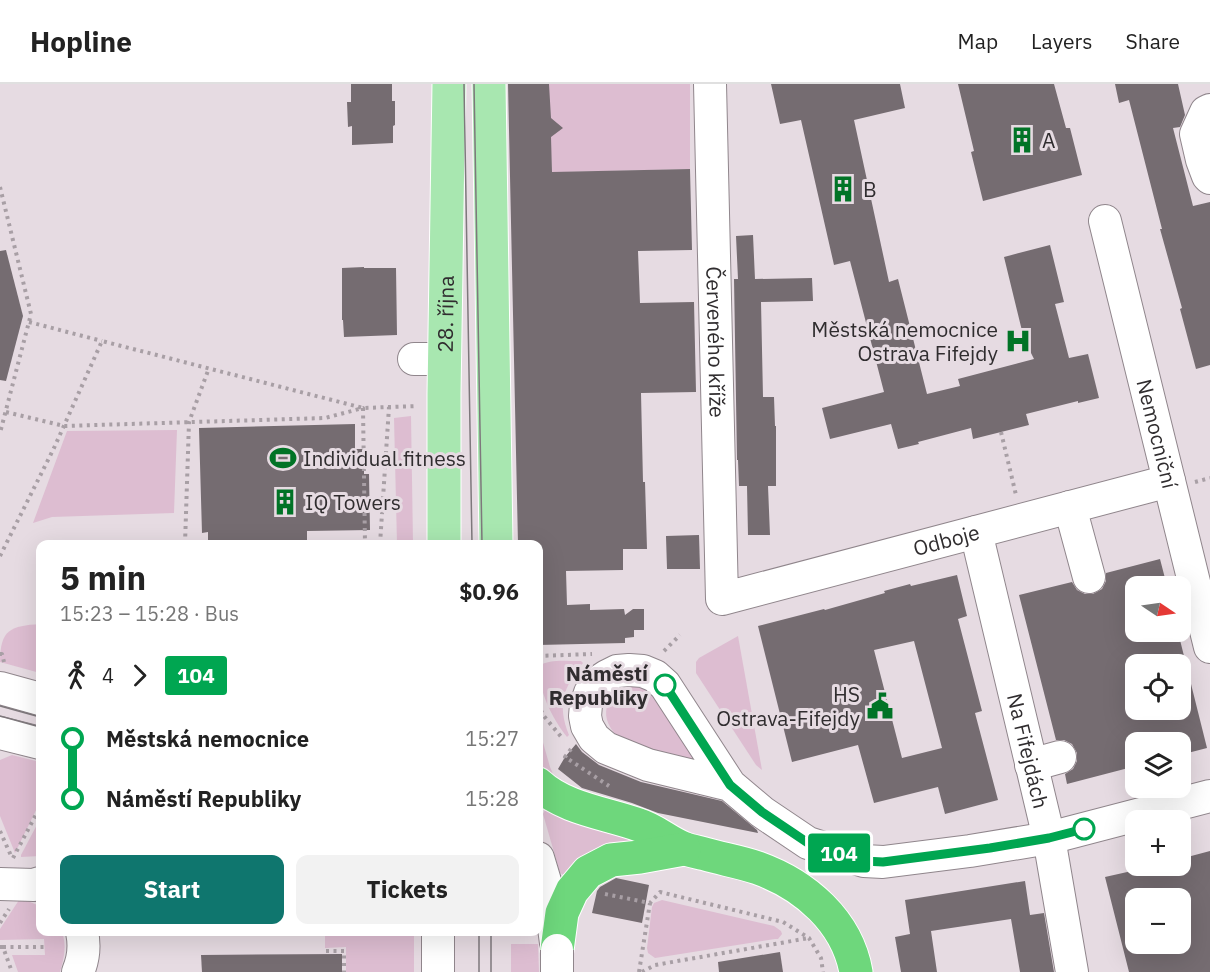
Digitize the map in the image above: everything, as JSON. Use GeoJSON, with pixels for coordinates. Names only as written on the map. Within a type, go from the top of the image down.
{"type":"FeatureCollection","features":[{"type":"Feature","properties":{"kind":"highway"},"geometry":{"type":"LineString","coordinates":[[543,788],[548,793],[587,809],[642,825],[684,849],[757,868],[776,876],[811,897],[831,917],[854,958],[856,972]]}},
{"type":"Feature","properties":{"kind":"highway"},"geometry":{"type":"LineString","coordinates":[[557,961],[557,913],[588,872],[611,860],[684,849]]}},
{"type":"Feature","properties":{"kind":"main road","name":"28. října"},"geometry":{"type":"LineString","coordinates":[[444,540],[429,359],[449,84]]}},
{"type":"Feature","properties":{"kind":"main road"},"geometry":{"type":"LineString","coordinates":[[489,84],[496,540]]}},
{"type":"Feature","properties":{"kind":"street","name":"Červeného kříže"},"geometry":{"type":"LineString","coordinates":[[710,84],[722,599]]}},
{"type":"Feature","properties":{"kind":"street"},"geometry":{"type":"LineString","coordinates":[[1210,110],[1206,112],[1196,134],[1202,160],[1210,178]]}},
{"type":"Feature","properties":{"kind":"street","name":"Nemocniční"},"geometry":{"type":"LineString","coordinates":[[1105,221],[1210,647]]}},
{"type":"Feature","properties":{"kind":"street","name":"Odboje"},"geometry":{"type":"LineString","coordinates":[[722,599],[1169,481]]}},
{"type":"Feature","properties":{"kind":"street"},"geometry":{"type":"LineString","coordinates":[[1070,507],[1089,577]]}},
{"type":"Feature","properties":{"kind":"street","name":"Na Fifejdách"},"geometry":{"type":"LineString","coordinates":[[976,532],[1045,761],[1049,838],[1072,972]]}},
{"type":"Feature","properties":{"kind":"street"},"geometry":{"type":"LineString","coordinates":[[730,785],[648,765],[606,748],[594,738],[587,726],[586,705],[590,693],[598,682],[617,671],[643,671],[655,676],[665,685],[730,785],[762,812],[808,843],[864,861],[883,862],[1049,838],[1210,796]]}},
{"type":"Feature","properties":{"kind":"street"},"geometry":{"type":"LineString","coordinates":[[0,688],[36,698]]}},
{"type":"Feature","properties":{"kind":"street"},"geometry":{"type":"LineString","coordinates":[[0,732],[36,742]]}},
{"type":"Feature","properties":{"kind":"street"},"geometry":{"type":"LineString","coordinates":[[776,876],[808,843]]}},
{"type":"Feature","properties":{"kind":"street"},"geometry":{"type":"LineString","coordinates":[[6,872],[36,884]]}},
{"type":"Feature","properties":{"kind":"street"},"geometry":{"type":"LineString","coordinates":[[543,875],[557,913]]}},
{"type":"Feature","properties":{"kind":"street"},"geometry":{"type":"LineString","coordinates":[[78,972],[84,944],[83,936]]}},
{"type":"Feature","properties":{"kind":"street"},"geometry":{"type":"LineString","coordinates":[[438,936],[438,972]]}},
{"type":"Feature","properties":{"kind":"path"},"geometry":{"type":"LineString","coordinates":[[0,187],[31,314],[0,433]]}},
{"type":"Feature","properties":{"kind":"path"},"geometry":{"type":"LineString","coordinates":[[29,322],[363,408]]}},
{"type":"Feature","properties":{"kind":"path"},"geometry":{"type":"LineString","coordinates":[[0,556],[64,426],[102,341]]}},
{"type":"Feature","properties":{"kind":"path"},"geometry":{"type":"LineString","coordinates":[[185,540],[189,422],[209,368]]}},
{"type":"Feature","properties":{"kind":"path"},"geometry":{"type":"LineString","coordinates":[[6,412],[64,426],[325,418],[363,408],[419,406]]}},
{"type":"Feature","properties":{"kind":"path"},"geometry":{"type":"LineString","coordinates":[[379,540],[389,407]]}},
{"type":"Feature","properties":{"kind":"path"},"geometry":{"type":"LineString","coordinates":[[363,408],[365,540]]}},
{"type":"Feature","properties":{"kind":"path"},"geometry":{"type":"LineString","coordinates":[[1001,432],[1022,520]]}},
{"type":"Feature","properties":{"kind":"path"},"geometry":{"type":"LineString","coordinates":[[662,653],[680,635]]}},
{"type":"Feature","properties":{"kind":"path"},"geometry":{"type":"LineString","coordinates":[[543,715],[565,741]]}},
{"type":"Feature","properties":{"kind":"path"},"geometry":{"type":"LineString","coordinates":[[565,757],[614,790]]}},
{"type":"Feature","properties":{"kind":"path"},"geometry":{"type":"LineString","coordinates":[[6,872],[36,815]]}},
{"type":"Feature","properties":{"kind":"path"},"geometry":{"type":"LineString","coordinates":[[641,972],[650,903],[660,892],[783,922],[809,938],[821,958],[823,972]]}},
{"type":"Feature","properties":{"kind":"path"},"geometry":{"type":"LineString","coordinates":[[603,893],[650,903]]}},
{"type":"Feature","properties":{"kind":"path"},"geometry":{"type":"LineString","coordinates":[[641,972],[655,965],[809,938]]}},
{"type":"Feature","properties":{"kind":"path"},"geometry":{"type":"LineString","coordinates":[[12,972],[2,947],[45,947]]}},
{"type":"Feature","properties":{"kind":"path"},"geometry":{"type":"LineString","coordinates":[[326,951],[344,951],[344,972]]}},
{"type":"Feature","properties":{"kind":"shaded area"},"geometry":{"type":"Polygon","coordinates":[[[548,84],[690,84],[690,169],[565,172],[552,176],[548,84]]]}},
{"type":"Feature","properties":{"kind":"shaded area"},"geometry":{"type":"Polygon","coordinates":[[[411,416],[413,540],[397,540],[394,418],[411,416]]]}},
{"type":"Feature","properties":{"kind":"shaded area"},"geometry":{"type":"Polygon","coordinates":[[[177,430],[174,513],[52,517],[33,523],[67,431],[177,430]]]}},
{"type":"Feature","properties":{"kind":"shaded area"},"geometry":{"type":"Polygon","coordinates":[[[36,624],[36,672],[0,662],[2,642],[5,636],[9,631],[36,624]]]}},
{"type":"Feature","properties":{"kind":"shaded area"},"geometry":{"type":"Polygon","coordinates":[[[738,636],[762,770],[756,765],[696,673],[696,662],[699,658],[738,636]]]}},
{"type":"Feature","properties":{"kind":"shaded area"},"geometry":{"type":"Polygon","coordinates":[[[581,661],[583,663],[564,697],[563,715],[569,735],[567,737],[556,721],[543,691],[543,664],[581,661]]]}},
{"type":"Feature","properties":{"kind":"shaded area"},"geometry":{"type":"Polygon","coordinates":[[[637,686],[657,694],[697,761],[694,763],[623,741],[614,733],[606,715],[610,700],[617,693],[637,686]]]}},
{"type":"Feature","properties":{"kind":"shaded area"},"geometry":{"type":"Polygon","coordinates":[[[543,742],[553,774],[562,782],[545,771],[543,742]]]}},
{"type":"Feature","properties":{"kind":"shaded area"},"geometry":{"type":"Polygon","coordinates":[[[12,755],[36,761],[36,810],[15,853],[0,816],[0,760],[12,755]]]}},
{"type":"Feature","properties":{"kind":"shaded area"},"geometry":{"type":"Polygon","coordinates":[[[546,808],[639,839],[564,875],[560,873],[543,814],[546,808]]]}},
{"type":"Feature","properties":{"kind":"shaded area"},"geometry":{"type":"Polygon","coordinates":[[[36,827],[36,856],[21,857],[36,827]]]}},
{"type":"Feature","properties":{"kind":"shaded area"},"geometry":{"type":"Polygon","coordinates":[[[19,900],[36,904],[36,936],[63,936],[64,952],[60,972],[18,972],[12,955],[45,955],[44,939],[0,940],[0,929],[19,900]]]}},
{"type":"Feature","properties":{"kind":"shaded area"},"geometry":{"type":"Polygon","coordinates":[[[662,900],[774,926],[782,934],[778,939],[655,958],[648,953],[647,948],[652,907],[654,903],[662,900]]]}},
{"type":"Feature","properties":{"kind":"shaded area"},"geometry":{"type":"Polygon","coordinates":[[[325,936],[414,936],[414,972],[346,972],[346,947],[325,948],[325,936]]]}},
{"type":"Feature","properties":{"kind":"shaded area"},"geometry":{"type":"Polygon","coordinates":[[[511,944],[538,944],[539,972],[511,972],[511,944]]]}},
{"type":"Feature","properties":{"kind":"building"},"geometry":{"type":"Polygon","coordinates":[[[351,84],[392,84],[392,101],[395,101],[393,143],[352,145],[352,126],[348,127],[347,102],[351,102],[351,84]]]}},
{"type":"Feature","properties":{"kind":"building"},"geometry":{"type":"Polygon","coordinates":[[[508,84],[549,84],[551,118],[563,128],[551,137],[552,172],[690,169],[692,250],[638,251],[640,303],[694,302],[696,392],[641,393],[647,549],[623,549],[623,570],[566,571],[567,605],[590,604],[590,610],[624,609],[625,615],[633,609],[644,609],[644,630],[634,630],[634,637],[625,638],[625,643],[543,645],[543,540],[518,540],[508,84]]]}},
{"type":"Feature","properties":{"kind":"building"},"geometry":{"type":"Polygon","coordinates":[[[771,84],[900,84],[905,108],[854,120],[889,282],[898,279],[927,394],[960,386],[958,379],[1034,359],[1024,339],[1004,257],[1050,245],[1064,302],[1055,304],[1069,358],[1088,354],[1099,398],[1026,414],[1029,425],[973,439],[971,428],[898,449],[891,424],[830,439],[822,408],[884,392],[850,261],[834,265],[801,120],[780,124],[771,84]]]}},
{"type":"Feature","properties":{"kind":"building","name":"A"},"geometry":{"type":"Polygon","coordinates":[[[958,84],[1054,84],[1066,128],[1070,128],[1082,175],[983,201],[958,84]]]}},
{"type":"Feature","properties":{"kind":"building"},"geometry":{"type":"Polygon","coordinates":[[[1115,84],[1178,84],[1185,115],[1180,127],[1173,128],[1193,206],[1210,202],[1210,365],[1196,369],[1129,100],[1119,103],[1115,84]]]}},
{"type":"Feature","properties":{"kind":"building"},"geometry":{"type":"Polygon","coordinates":[[[753,235],[755,279],[812,278],[813,301],[761,302],[763,397],[774,397],[776,426],[776,486],[768,486],[770,535],[748,535],[747,486],[739,486],[737,460],[734,279],[738,279],[736,236],[753,235]]]}},
{"type":"Feature","properties":{"kind":"building"},"geometry":{"type":"Polygon","coordinates":[[[6,250],[23,316],[6,381],[0,380],[0,251],[6,250]]]}},
{"type":"Feature","properties":{"kind":"building"},"geometry":{"type":"Polygon","coordinates":[[[342,268],[396,268],[397,335],[344,337],[342,268]]]}},
{"type":"Feature","properties":{"kind":"building","name":"IQ Towers"},"geometry":{"type":"Polygon","coordinates":[[[355,424],[355,449],[364,449],[364,474],[369,474],[370,530],[307,531],[307,540],[208,540],[208,532],[202,533],[199,428],[355,424]]]}},
{"type":"Feature","properties":{"kind":"building"},"geometry":{"type":"Polygon","coordinates":[[[699,535],[700,569],[667,569],[666,536],[699,535]]]}},
{"type":"Feature","properties":{"kind":"building"},"geometry":{"type":"Polygon","coordinates":[[[1160,559],[1164,576],[1125,576],[1125,642],[1180,642],[1184,654],[1125,654],[1125,720],[1191,720],[1191,684],[1207,748],[1191,752],[1191,732],[1125,732],[1125,769],[1067,784],[1065,774],[1073,769],[1077,761],[1077,753],[1072,744],[1064,740],[1056,740],[1019,595],[1072,582],[1077,590],[1085,594],[1093,594],[1102,589],[1106,581],[1106,573],[1160,559]]]}},
{"type":"Feature","properties":{"kind":"building"},"geometry":{"type":"Polygon","coordinates":[[[957,575],[967,616],[958,619],[982,711],[975,713],[998,800],[945,814],[938,787],[874,803],[858,745],[792,762],[758,626],[825,610],[910,584],[911,586],[957,575]],[[914,641],[874,650],[902,758],[942,748],[914,641]]]}},
{"type":"Feature","properties":{"kind":"building"},"geometry":{"type":"Polygon","coordinates":[[[576,744],[582,752],[599,765],[641,782],[722,801],[758,833],[658,813],[582,788],[558,769],[576,744]]]}},
{"type":"Feature","properties":{"kind":"building"},"geometry":{"type":"Polygon","coordinates":[[[1210,851],[1210,972],[1129,972],[1105,877],[1125,873],[1125,876],[1191,876],[1191,856],[1210,851]]]}},
{"type":"Feature","properties":{"kind":"building"},"geometry":{"type":"Polygon","coordinates":[[[616,878],[649,885],[642,923],[592,913],[597,891],[616,878]]]}},
{"type":"Feature","properties":{"kind":"building"},"geometry":{"type":"Polygon","coordinates":[[[1025,881],[1030,915],[1044,913],[1054,972],[1020,972],[1011,919],[931,931],[937,972],[901,972],[895,937],[910,934],[905,900],[1025,881]]]}},
{"type":"Feature","properties":{"kind":"building"},"geometry":{"type":"Polygon","coordinates":[[[780,952],[783,972],[719,972],[718,962],[780,952]]]}},
{"type":"Feature","properties":{"kind":"building"},"geometry":{"type":"Polygon","coordinates":[[[342,954],[342,972],[202,972],[201,955],[342,954]]]}},
{"type":"Feature","properties":{"kind":"tram line"},"geometry":{"type":"LineString","coordinates":[[464,84],[472,540]]}},
{"type":"Feature","properties":{"kind":"tram line"},"geometry":{"type":"LineString","coordinates":[[474,84],[482,540]]}},
{"type":"Feature","properties":{"kind":"tram line"},"geometry":{"type":"LineString","coordinates":[[0,706],[36,716]]}},
{"type":"Feature","properties":{"kind":"tram line"},"geometry":{"type":"LineString","coordinates":[[0,716],[36,726]]}},
{"type":"Feature","properties":{"kind":"tram line"},"geometry":{"type":"LineString","coordinates":[[479,936],[479,972]]}},
{"type":"Feature","properties":{"kind":"tram line"},"geometry":{"type":"LineString","coordinates":[[491,936],[491,972]]}},
{"type":"Feature","properties":{"kind":"bus line","name":"104"},"geometry":{"type":"LineString","coordinates":[[665,685],[730,785],[762,812],[808,843],[864,861],[883,862],[990,848],[1049,838],[1084,829]]}},
{"type":"Feature","properties":{"kind":"place","name":"A"},"geometry":{"type":"Point","coordinates":[1022,140]}},
{"type":"Feature","properties":{"kind":"place","name":"B"},"geometry":{"type":"Point","coordinates":[843,189]}},
{"type":"Feature","properties":{"kind":"place","name":"Městská nemocnice Ostrava Fifejdy"},"geometry":{"type":"Point","coordinates":[1018,341]}},
{"type":"Feature","properties":{"kind":"place","name":"Individual.fitness"},"geometry":{"type":"Point","coordinates":[283,458]}},
{"type":"Feature","properties":{"kind":"place","name":"IQ Towers"},"geometry":{"type":"Point","coordinates":[285,502]}},
{"type":"Feature","properties":{"kind":"place","name":"Náměstí Republiky"},"geometry":{"type":"Point","coordinates":[665,685]}},
{"type":"Feature","properties":{"kind":"place","name":"HS Ostrava-Fifejdy"},"geometry":{"type":"Point","coordinates":[880,706]}}]}
